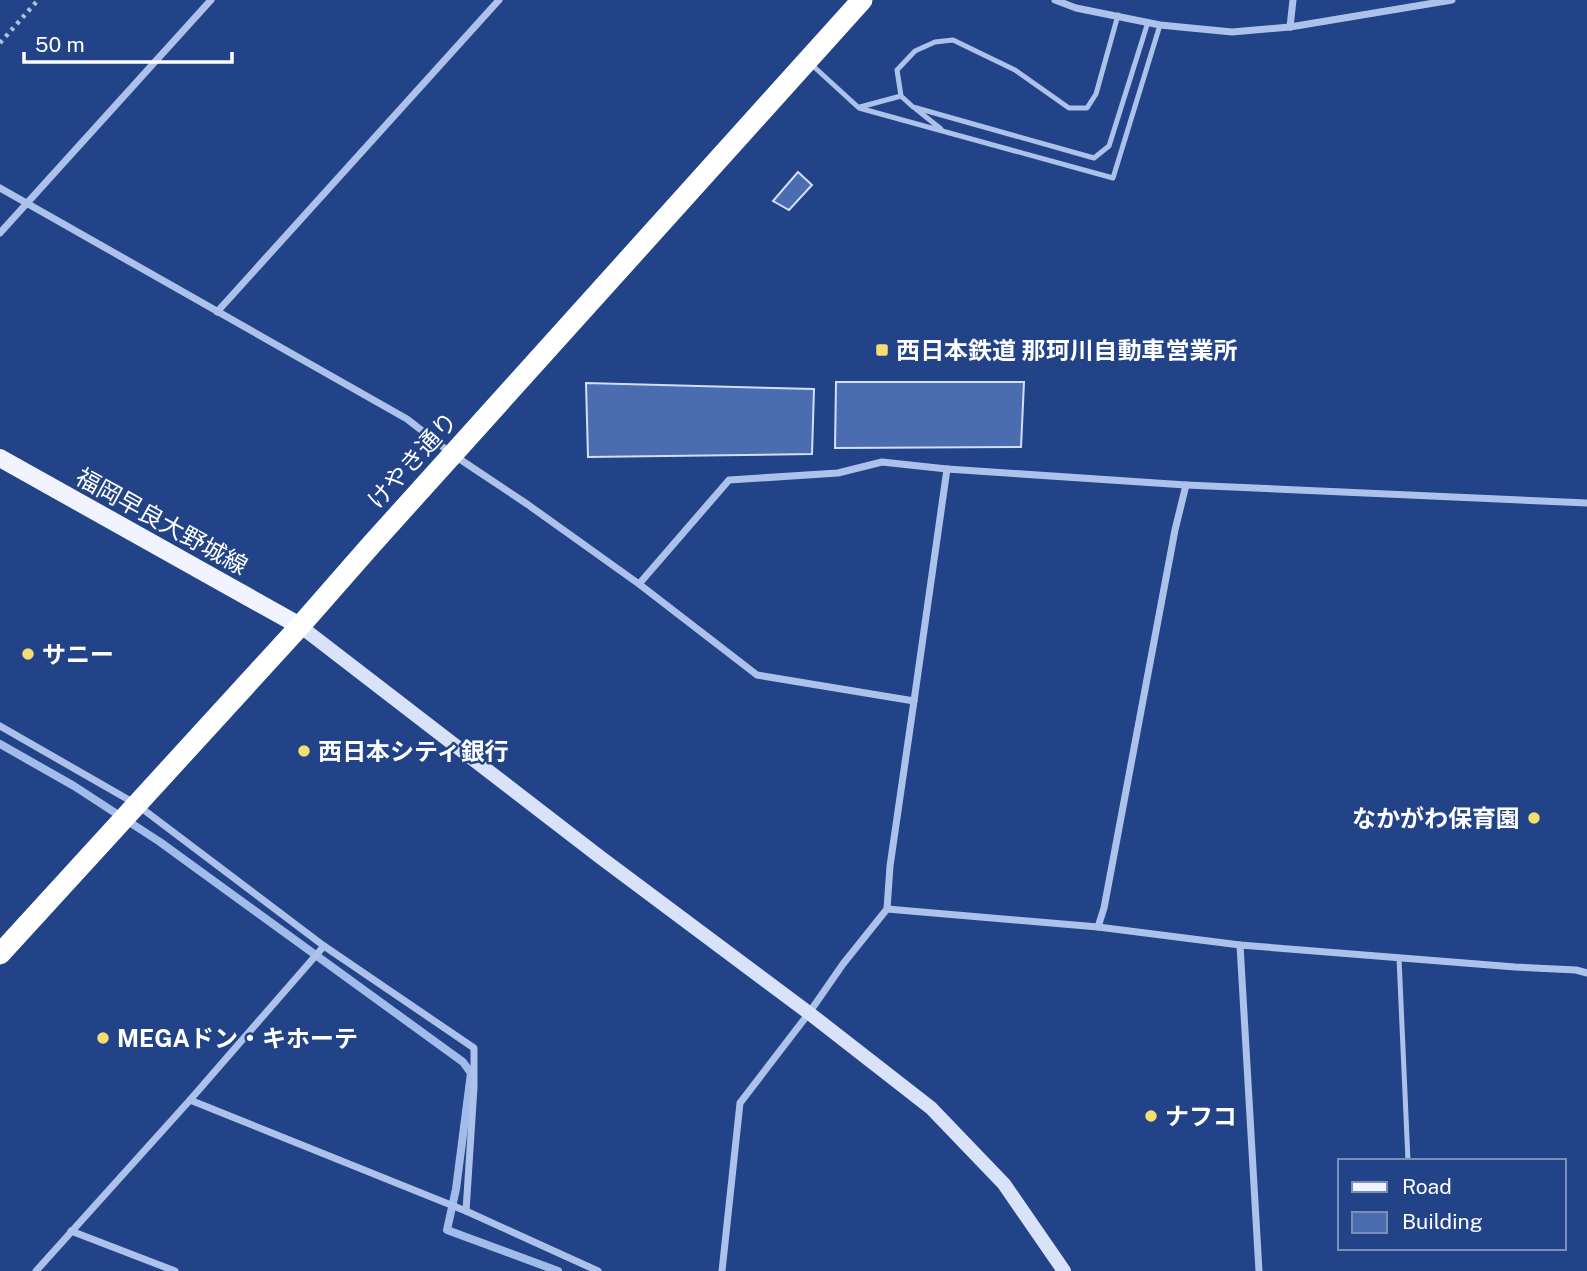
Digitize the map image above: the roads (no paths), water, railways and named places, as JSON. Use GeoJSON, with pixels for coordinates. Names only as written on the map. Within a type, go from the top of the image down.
{"type":"FeatureCollection","features":[{"type":"Feature","properties":{"kind":"highway","name":"けやき通り"},"geometry":{"type":"LineString","coordinates":[[0,954],[300,626],[862,0]]}},
{"type":"Feature","properties":{"kind":"main road","name":"福岡早良大野城線"},"geometry":{"type":"LineString","coordinates":[[0,458],[300,626]]}},
{"type":"Feature","properties":{"kind":"street"},"geometry":{"type":"LineString","coordinates":[[0,233],[211,0]]}},
{"type":"Feature","properties":{"kind":"street"},"geometry":{"type":"LineString","coordinates":[[217,312],[499,0]]}},
{"type":"Feature","properties":{"kind":"street"},"geometry":{"type":"LineString","coordinates":[[1055,0],[1076,8],[1147,22],[1232,32],[1290,27],[1452,0]]}},
{"type":"Feature","properties":{"kind":"street"},"geometry":{"type":"LineString","coordinates":[[1290,27],[1293,0]]}},
{"type":"Feature","properties":{"kind":"street"},"geometry":{"type":"LineString","coordinates":[[0,188],[407,419],[452,454],[639,584],[757,675],[914,701]]}},
{"type":"Feature","properties":{"kind":"street"},"geometry":{"type":"LineString","coordinates":[[639,584],[729,480],[838,472],[882,462],[1186,485],[1587,503]]}},
{"type":"Feature","properties":{"kind":"street"},"geometry":{"type":"LineString","coordinates":[[722,1271],[740,1103],[887,909],[890,866],[947,469]]}},
{"type":"Feature","properties":{"kind":"street"},"geometry":{"type":"LineString","coordinates":[[1098,927],[1104,908],[1175,530],[1186,485]]}},
{"type":"Feature","properties":{"kind":"street"},"geometry":{"type":"LineString","coordinates":[[300,626],[931,1108],[1004,1184],[1064,1271]]}},
{"type":"Feature","properties":{"kind":"street"},"geometry":{"type":"LineString","coordinates":[[0,726],[136,804],[324,946],[474,1048],[466,1211]]}},
{"type":"Feature","properties":{"kind":"street"},"geometry":{"type":"LineString","coordinates":[[887,909],[1098,927],[1240,945],[1576,970],[1587,973]]}},
{"type":"Feature","properties":{"kind":"street"},"geometry":{"type":"LineString","coordinates":[[1240,945],[1259,1271]]}},
{"type":"Feature","properties":{"kind":"street"},"geometry":{"type":"LineString","coordinates":[[36,1271],[324,946]]}},
{"type":"Feature","properties":{"kind":"street"},"geometry":{"type":"LineString","coordinates":[[190,1100],[466,1211],[598,1271]]}},
{"type":"Feature","properties":{"kind":"street"},"geometry":{"type":"LineString","coordinates":[[71,1231],[175,1271]]}},
{"type":"Feature","properties":{"kind":"lane"},"geometry":{"type":"LineString","coordinates":[[944,131],[901,96],[897,70],[915,51],[934,42],[953,40],[1015,70],[1069,108],[1087,108],[1096,94],[1118,15]]}},
{"type":"Feature","properties":{"kind":"lane"},"geometry":{"type":"LineString","coordinates":[[913,107],[1094,158],[1109,146],[1147,22]]}},
{"type":"Feature","properties":{"kind":"lane"},"geometry":{"type":"LineString","coordinates":[[807,60],[859,107],[1114,177],[1160,24]]}},
{"type":"Feature","properties":{"kind":"lane"},"geometry":{"type":"LineString","coordinates":[[859,107],[901,96]]}},
{"type":"Feature","properties":{"kind":"lane"},"geometry":{"type":"LineString","coordinates":[[1399,958],[1408,1159]]}},
{"type":"Feature","properties":{"kind":"waterway"},"geometry":{"type":"LineString","coordinates":[[0,744],[74,786],[160,842],[463,1062],[471,1073],[456,1189],[447,1230],[558,1271]]}},
{"type":"Feature","properties":{"kind":"place","name":"西日本鉄道 那珂川自動車営業所"},"geometry":{"type":"Point","coordinates":[882,350]}},
{"type":"Feature","properties":{"kind":"place","name":"サニー"},"geometry":{"type":"Point","coordinates":[28,654]}},
{"type":"Feature","properties":{"kind":"place","name":"西日本シティ銀行"},"geometry":{"type":"Point","coordinates":[304,751]}},
{"type":"Feature","properties":{"kind":"place","name":"なかがわ保育園"},"geometry":{"type":"Point","coordinates":[1534,818]}},
{"type":"Feature","properties":{"kind":"place","name":"MEGAドン・キホーテ"},"geometry":{"type":"Point","coordinates":[103,1038]}},
{"type":"Feature","properties":{"kind":"place","name":"ナフコ"},"geometry":{"type":"Point","coordinates":[1151,1116]}}]}
